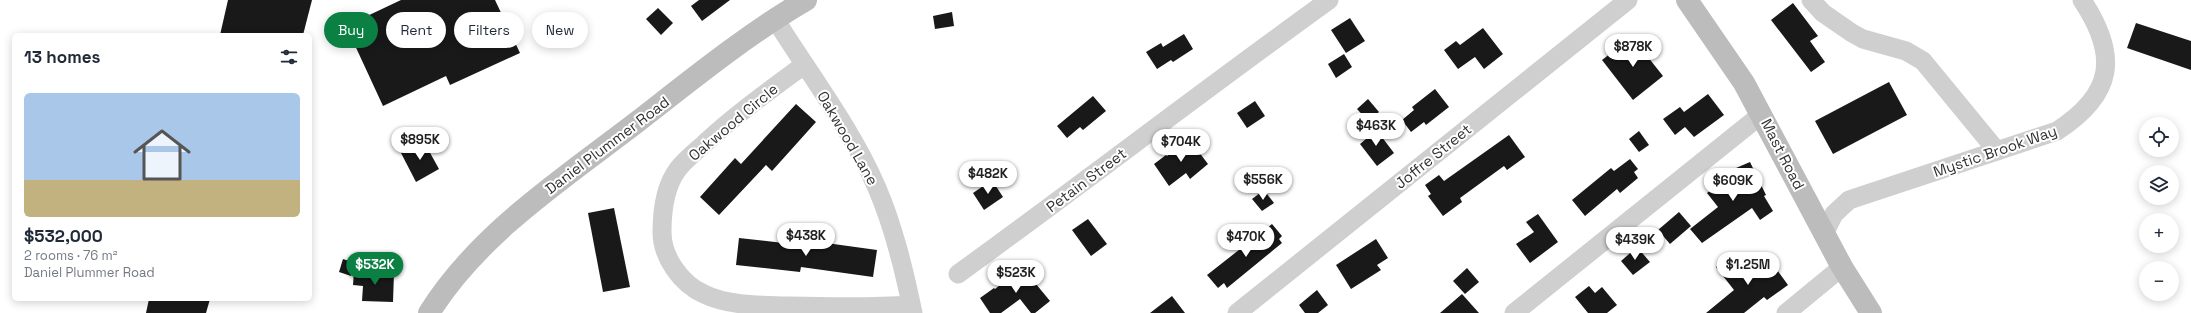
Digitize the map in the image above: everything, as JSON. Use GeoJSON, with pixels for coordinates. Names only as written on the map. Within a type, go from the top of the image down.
{"type":"FeatureCollection","features":[{"type":"Feature","properties":{"kind":"street","name":"Daniel Plummer Road"},"geometry":{"type":"LineString","coordinates":[[428,313],[459,272],[514,217],[679,90],[775,19],[806,0]]}},
{"type":"Feature","properties":{"kind":"street","name":"Petain Street"},"geometry":{"type":"LineString","coordinates":[[958,274],[1069,194],[1179,108],[1329,0]]}},
{"type":"Feature","properties":{"kind":"street","name":"Joffre Street"},"geometry":{"type":"LineString","coordinates":[[1237,313],[1628,0]]}},
{"type":"Feature","properties":{"kind":"street","name":"Mast Road"},"geometry":{"type":"LineString","coordinates":[[1687,0],[1713,36],[1762,114],[1842,267],[1871,313]]}},
{"type":"Feature","properties":{"kind":"street"},"geometry":{"type":"LineString","coordinates":[[1811,0],[1822,13],[1863,39],[1906,51],[1923,61],[1997,151]]}},
{"type":"Feature","properties":{"kind":"street","name":"Mystic Brook Way"},"geometry":{"type":"LineString","coordinates":[[1824,234],[1834,214],[1849,200],[2057,131],[2074,120],[2088,106],[2097,93],[2103,79],[2106,64],[2105,48],[2096,21],[2082,0]]}},
{"type":"Feature","properties":{"kind":"street","name":"Oakwood Lane"},"geometry":{"type":"LineString","coordinates":[[775,19],[839,118],[876,187],[900,257],[912,309]]}},
{"type":"Feature","properties":{"kind":"street","name":"Oakwood Circle"},"geometry":{"type":"LineString","coordinates":[[804,65],[718,131],[678,169],[670,185],[662,219],[662,236],[666,254],[675,269],[688,283],[703,294],[720,299],[770,305],[912,309]]}},
{"type":"Feature","properties":{"kind":"street"},"geometry":{"type":"LineString","coordinates":[[1514,313],[1762,114]]}},
{"type":"Feature","properties":{"kind":"street"},"geometry":{"type":"LineString","coordinates":[[1786,313],[1842,267]]}},
{"type":"Feature","properties":{"kind":"building"},"geometry":{"type":"Polygon","coordinates":[[[228,0],[312,0],[304,33],[220,33],[228,0]]]}},
{"type":"Feature","properties":{"kind":"building"},"geometry":{"type":"Polygon","coordinates":[[[401,0],[495,0],[501,12],[454,12],[454,48],[518,48],[520,53],[450,85],[446,76],[383,106],[356,48],[378,48],[378,12],[376,12],[401,0]]]}},
{"type":"Feature","properties":{"kind":"building"},"geometry":{"type":"Polygon","coordinates":[[[699,0],[730,0],[702,21],[691,6],[699,0]]]}},
{"type":"Feature","properties":{"kind":"building"},"geometry":{"type":"Polygon","coordinates":[[[1793,3],[1818,36],[1810,41],[1825,62],[1811,72],[1771,20],[1793,3]]]}},
{"type":"Feature","properties":{"kind":"building"},"geometry":{"type":"Polygon","coordinates":[[[658,8],[673,23],[661,35],[646,19],[658,8]]]}},
{"type":"Feature","properties":{"kind":"building"},"geometry":{"type":"Polygon","coordinates":[[[952,12],[954,26],[935,29],[933,16],[952,12]]]}},
{"type":"Feature","properties":{"kind":"building"},"geometry":{"type":"Polygon","coordinates":[[[1350,18],[1365,41],[1346,53],[1331,30],[1350,18]]]}},
{"type":"Feature","properties":{"kind":"building"},"geometry":{"type":"Polygon","coordinates":[[[2136,23],[2191,41],[2191,70],[2127,48],[2136,23]]]}},
{"type":"Feature","properties":{"kind":"building"},"geometry":{"type":"Polygon","coordinates":[[[1483,28],[1503,54],[1484,69],[1475,57],[1458,69],[1444,50],[1456,41],[1460,45],[1483,28]]]}},
{"type":"Feature","properties":{"kind":"building"},"geometry":{"type":"Polygon","coordinates":[[[1184,34],[1193,49],[1173,62],[1171,60],[1157,69],[1146,52],[1161,43],[1163,47],[1184,34]]]}},
{"type":"Feature","properties":{"kind":"building"},"geometry":{"type":"Polygon","coordinates":[[[1632,37],[1663,76],[1633,100],[1602,60],[1632,37]]]}},
{"type":"Feature","properties":{"kind":"building"},"geometry":{"type":"Polygon","coordinates":[[[1344,54],[1352,67],[1336,78],[1328,64],[1344,54]]]}},
{"type":"Feature","properties":{"kind":"building"},"geometry":{"type":"Polygon","coordinates":[[[1889,82],[1907,115],[1833,154],[1815,121],[1889,82]]]}},
{"type":"Feature","properties":{"kind":"building"},"geometry":{"type":"Polygon","coordinates":[[[1435,89],[1449,107],[1426,125],[1424,122],[1411,132],[1402,120],[1414,110],[1412,107],[1435,89]]]}},
{"type":"Feature","properties":{"kind":"building"},"geometry":{"type":"Polygon","coordinates":[[[1708,94],[1724,115],[1694,137],[1685,127],[1675,135],[1663,119],[1680,107],[1684,112],[1708,94]]]}},
{"type":"Feature","properties":{"kind":"building"},"geometry":{"type":"Polygon","coordinates":[[[1093,96],[1106,111],[1083,130],[1080,127],[1067,138],[1057,126],[1093,96]]]}},
{"type":"Feature","properties":{"kind":"building"},"geometry":{"type":"Polygon","coordinates":[[[1368,99],[1379,112],[1368,121],[1357,109],[1368,99]]]}},
{"type":"Feature","properties":{"kind":"building"},"geometry":{"type":"Polygon","coordinates":[[[1255,101],[1265,116],[1247,128],[1237,113],[1255,101]]]}},
{"type":"Feature","properties":{"kind":"building"},"geometry":{"type":"Polygon","coordinates":[[[796,104],[816,122],[772,171],[766,165],[719,215],[700,197],[735,158],[741,164],[796,104]]]}},
{"type":"Feature","properties":{"kind":"building"},"geometry":{"type":"Polygon","coordinates":[[[1375,128],[1394,153],[1377,166],[1360,144],[1366,139],[1363,136],[1375,128]]]}},
{"type":"Feature","properties":{"kind":"building"},"geometry":{"type":"Polygon","coordinates":[[[1639,131],[1649,145],[1639,152],[1629,139],[1639,131]]]}},
{"type":"Feature","properties":{"kind":"building"},"geometry":{"type":"Polygon","coordinates":[[[1509,135],[1525,157],[1507,170],[1504,166],[1460,198],[1462,202],[1443,216],[1428,196],[1431,194],[1425,185],[1439,175],[1444,181],[1509,135]]]}},
{"type":"Feature","properties":{"kind":"building"},"geometry":{"type":"Polygon","coordinates":[[[1189,139],[1208,164],[1190,179],[1186,173],[1169,186],[1154,164],[1189,139]]]}},
{"type":"Feature","properties":{"kind":"building"},"geometry":{"type":"Polygon","coordinates":[[[423,140],[439,169],[416,182],[401,153],[423,140]]]}},
{"type":"Feature","properties":{"kind":"building"},"geometry":{"type":"Polygon","coordinates":[[[1630,159],[1638,169],[1634,172],[1638,178],[1620,193],[1617,189],[1585,216],[1572,200],[1611,168],[1614,171],[1630,159]]]}},
{"type":"Feature","properties":{"kind":"building"},"geometry":{"type":"Polygon","coordinates":[[[1750,162],[1766,195],[1764,196],[1773,211],[1760,220],[1752,208],[1702,243],[1690,229],[1718,207],[1707,193],[1736,168],[1750,162]]]}},
{"type":"Feature","properties":{"kind":"building"},"geometry":{"type":"Polygon","coordinates":[[[992,180],[1003,197],[984,210],[973,193],[992,180]]]}},
{"type":"Feature","properties":{"kind":"building"},"geometry":{"type":"Polygon","coordinates":[[[1264,190],[1274,203],[1262,211],[1252,199],[1264,190]]]}},
{"type":"Feature","properties":{"kind":"building"},"geometry":{"type":"Polygon","coordinates":[[[614,208],[630,287],[603,292],[588,213],[614,208]]]}},
{"type":"Feature","properties":{"kind":"building"},"geometry":{"type":"Polygon","coordinates":[[[1679,212],[1691,226],[1670,244],[1658,230],[1679,212]]]}},
{"type":"Feature","properties":{"kind":"building"},"geometry":{"type":"Polygon","coordinates":[[[1538,214],[1558,242],[1530,263],[1516,244],[1534,232],[1526,222],[1538,214]]]}},
{"type":"Feature","properties":{"kind":"building"},"geometry":{"type":"Polygon","coordinates":[[[1088,219],[1107,244],[1091,256],[1072,230],[1088,219]]]}},
{"type":"Feature","properties":{"kind":"building"},"geometry":{"type":"Polygon","coordinates":[[[1272,224],[1282,236],[1279,239],[1282,243],[1227,288],[1224,283],[1218,288],[1207,275],[1272,224]]]}},
{"type":"Feature","properties":{"kind":"building"},"geometry":{"type":"Polygon","coordinates":[[[739,238],[818,247],[819,242],[877,250],[873,277],[801,267],[800,272],[736,265],[739,238]]]}},
{"type":"Feature","properties":{"kind":"building"},"geometry":{"type":"Polygon","coordinates":[[[1376,239],[1388,258],[1377,265],[1381,270],[1351,289],[1336,265],[1376,239]]]}},
{"type":"Feature","properties":{"kind":"building"},"geometry":{"type":"Polygon","coordinates":[[[1637,247],[1650,262],[1633,275],[1621,261],[1637,247]]]}},
{"type":"Feature","properties":{"kind":"building"},"geometry":{"type":"Polygon","coordinates":[[[1767,256],[1788,285],[1767,300],[1764,297],[1744,313],[1706,313],[1734,290],[1716,267],[1729,257],[1742,274],[1767,256]]]}},
{"type":"Feature","properties":{"kind":"building"},"geometry":{"type":"Polygon","coordinates":[[[343,259],[355,263],[351,276],[339,272],[343,259]]]}},
{"type":"Feature","properties":{"kind":"building"},"geometry":{"type":"Polygon","coordinates":[[[1022,267],[1050,301],[1035,313],[1031,313],[1020,299],[1001,313],[990,313],[980,298],[994,288],[995,289],[1022,267]]]}},
{"type":"Feature","properties":{"kind":"building"},"geometry":{"type":"Polygon","coordinates":[[[1467,268],[1479,282],[1465,294],[1453,281],[1467,268]]]}},
{"type":"Feature","properties":{"kind":"building"},"geometry":{"type":"Polygon","coordinates":[[[354,271],[394,273],[393,302],[362,301],[363,286],[353,285],[354,271]]]}},
{"type":"Feature","properties":{"kind":"building"},"geometry":{"type":"Polygon","coordinates":[[[1589,286],[1595,293],[1602,287],[1617,305],[1607,313],[1588,313],[1575,297],[1589,286]]]}},
{"type":"Feature","properties":{"kind":"building"},"geometry":{"type":"Polygon","coordinates":[[[1317,290],[1328,305],[1318,313],[1305,313],[1299,305],[1317,290]]]}},
{"type":"Feature","properties":{"kind":"building"},"geometry":{"type":"Polygon","coordinates":[[[1462,294],[1479,313],[1440,313],[1462,294]]]}},
{"type":"Feature","properties":{"kind":"building"},"geometry":{"type":"Polygon","coordinates":[[[1172,296],[1185,313],[1150,313],[1172,296]]]}},
{"type":"Feature","properties":{"kind":"building"},"geometry":{"type":"Polygon","coordinates":[[[149,301],[209,301],[206,313],[146,313],[149,301]]]}}]}
